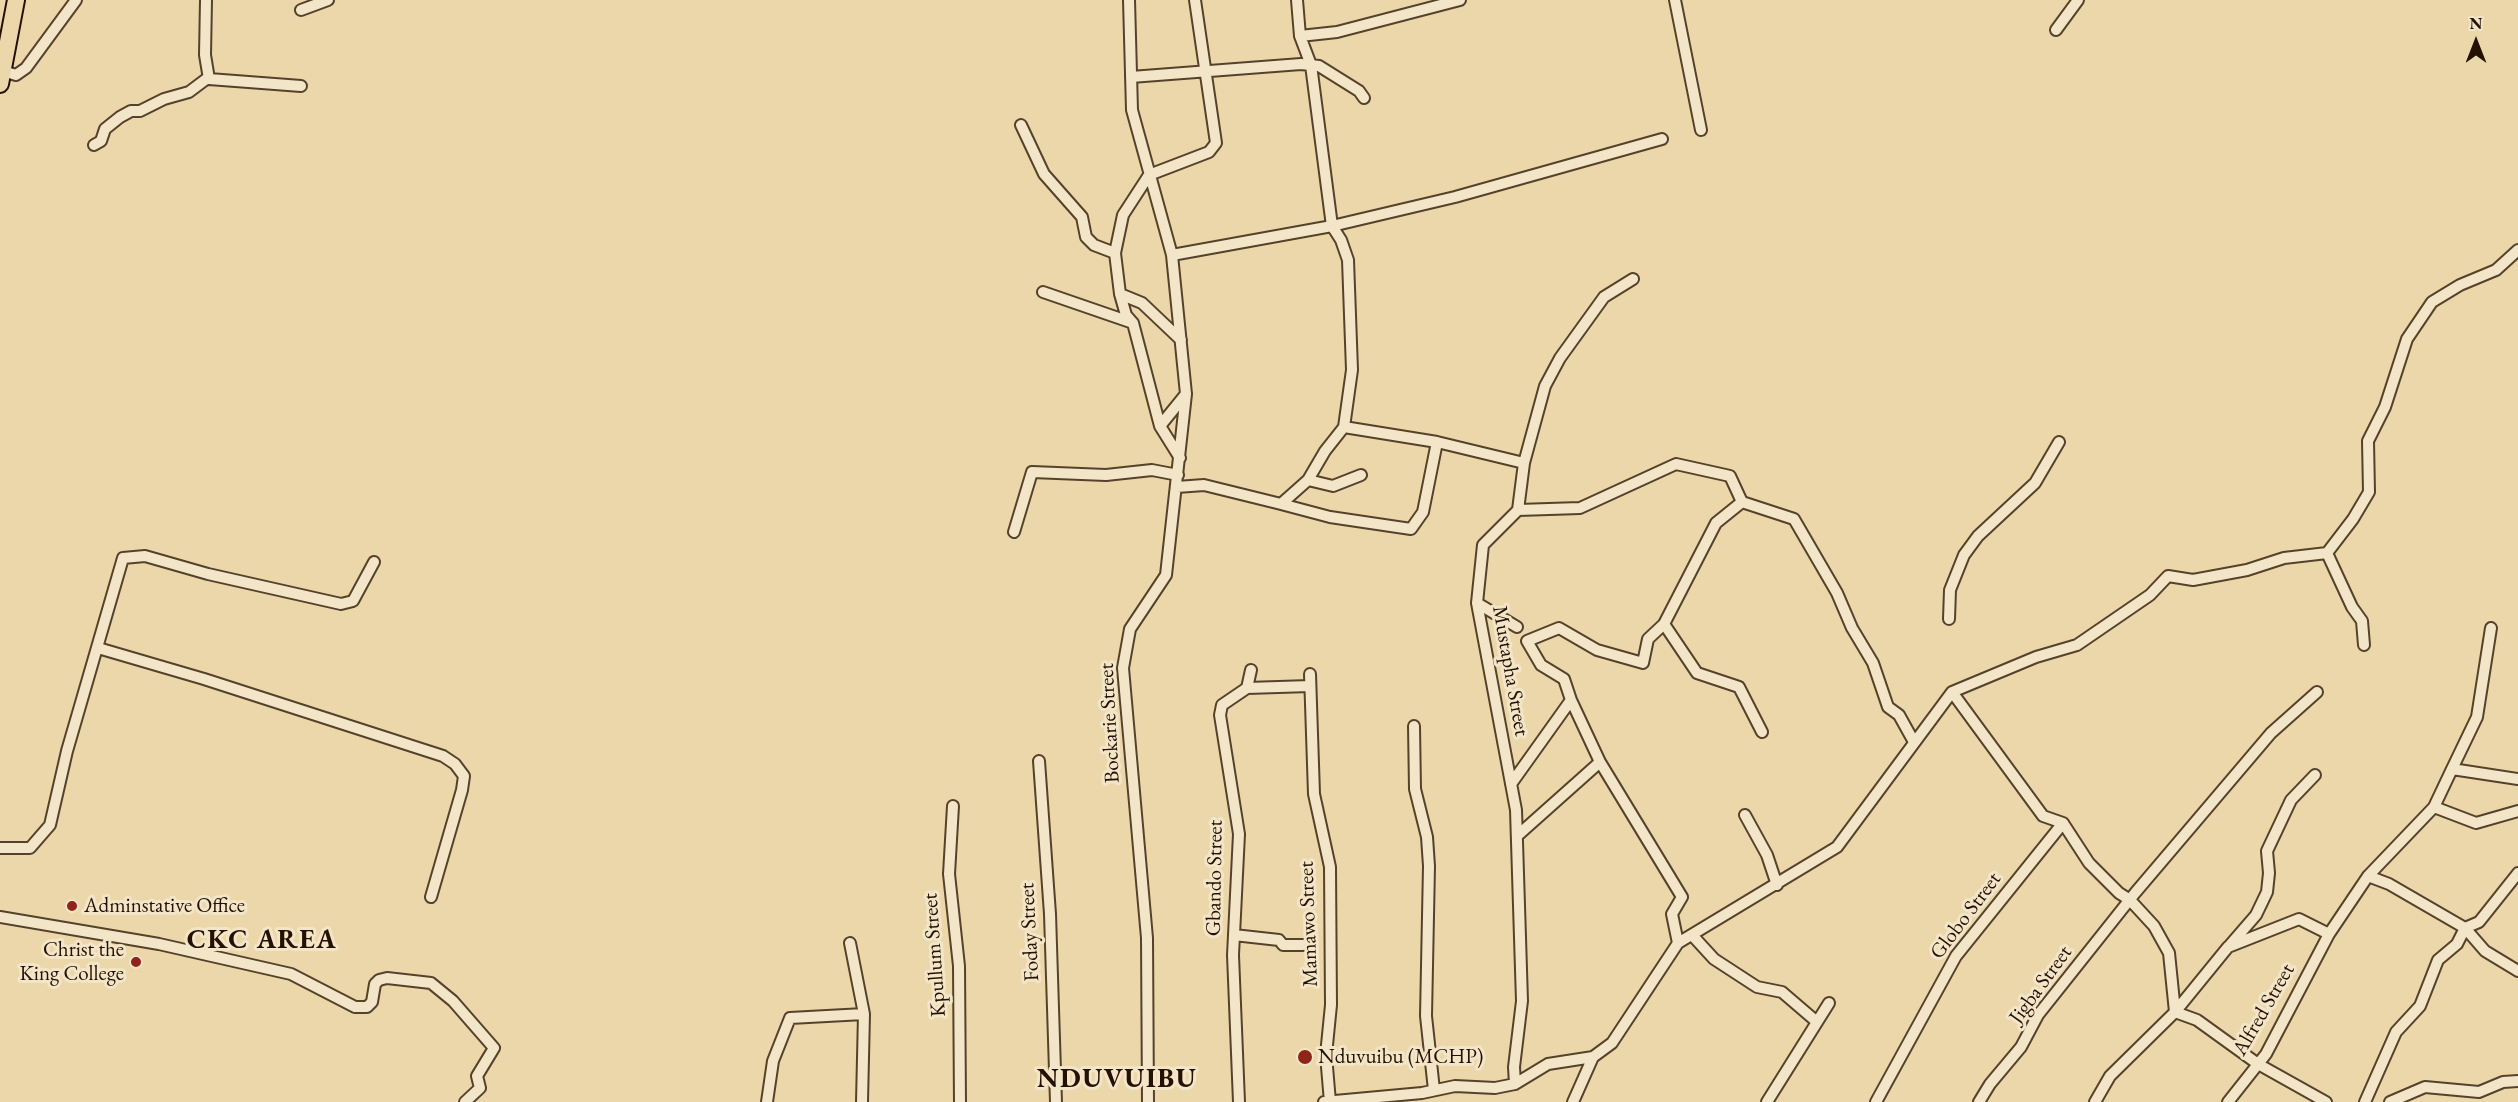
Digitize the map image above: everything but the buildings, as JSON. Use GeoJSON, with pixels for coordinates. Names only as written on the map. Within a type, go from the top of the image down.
{"type":"FeatureCollection","features":[{"type":"Feature","properties":{"kind":"main road"},"geometry":{"type":"LineString","coordinates":[[1,78],[16,0]]}},
{"type":"Feature","properties":{"kind":"street"},"geometry":{"type":"LineString","coordinates":[[1,78],[16,75],[26,68],[76,0]]}},
{"type":"Feature","properties":{"kind":"street"},"geometry":{"type":"LineString","coordinates":[[206,0],[205,55],[209,77]]}},
{"type":"Feature","properties":{"kind":"street"},"geometry":{"type":"LineString","coordinates":[[301,10],[328,0]]}},
{"type":"Feature","properties":{"kind":"street","name":"Bockarie Street"},"geometry":{"type":"LineString","coordinates":[[1129,0],[1132,110],[1172,255],[1186,394],[1166,575],[1130,629],[1123,668],[1147,938],[1148,1102]]}},
{"type":"Feature","properties":{"kind":"street"},"geometry":{"type":"LineString","coordinates":[[1180,458],[1160,426],[1133,323],[1126,315],[1120,294],[1115,253],[1123,215],[1149,175],[1209,152],[1216,143],[1195,0]]}},
{"type":"Feature","properties":{"kind":"street"},"geometry":{"type":"LineString","coordinates":[[1281,504],[1308,480],[1324,451],[1344,427],[1352,370],[1348,260],[1341,240],[1332,226],[1311,65],[1300,36],[1297,0]]}},
{"type":"Feature","properties":{"kind":"street"},"geometry":{"type":"LineString","coordinates":[[1300,36],[1337,32],[1460,0]]}},
{"type":"Feature","properties":{"kind":"street"},"geometry":{"type":"LineString","coordinates":[[1675,0],[1701,130]]}},
{"type":"Feature","properties":{"kind":"street"},"geometry":{"type":"LineString","coordinates":[[2056,30],[2078,0]]}},
{"type":"Feature","properties":{"kind":"street"},"geometry":{"type":"LineString","coordinates":[[1131,77],[1311,65],[1319,66],[1359,91],[1364,98]]}},
{"type":"Feature","properties":{"kind":"street"},"geometry":{"type":"LineString","coordinates":[[94,145],[101,141],[105,129],[131,111],[140,111],[164,99],[189,92],[209,77],[301,86]]}},
{"type":"Feature","properties":{"kind":"street"},"geometry":{"type":"LineString","coordinates":[[1021,125],[1044,174],[1082,217],[1086,237],[1094,245],[1115,253]]}},
{"type":"Feature","properties":{"kind":"street"},"geometry":{"type":"LineString","coordinates":[[1172,255],[1332,226],[1455,197],[1662,139]]}},
{"type":"Feature","properties":{"kind":"street"},"geometry":{"type":"LineString","coordinates":[[1324,1102],[1422,1097],[1434,1090],[1455,1086],[1495,1088],[1515,1084],[1548,1064],[1593,1057],[1612,1043],[1678,943],[1778,885],[1837,847],[1952,692],[2037,657],[2078,645],[2150,595],[2168,576],[2193,580],[2247,570],[2284,558],[2327,553],[2353,519],[2369,492],[2368,441],[2385,407],[2407,339],[2432,302],[2460,285],[2496,270],[2518,250]]}},
{"type":"Feature","properties":{"kind":"street"},"geometry":{"type":"LineString","coordinates":[[1633,279],[1604,297],[1560,358],[1545,386],[1524,463],[1518,510],[1580,508],[1676,464],[1730,476],[1742,502],[1794,519],[1838,592],[1852,628],[1873,663],[1888,706],[1899,715],[1914,742]]}},
{"type":"Feature","properties":{"kind":"street"},"geometry":{"type":"LineString","coordinates":[[1043,292],[1133,323]]}},
{"type":"Feature","properties":{"kind":"street"},"geometry":{"type":"LineString","coordinates":[[1120,294],[1142,303],[1181,340]]}},
{"type":"Feature","properties":{"kind":"street"},"geometry":{"type":"LineString","coordinates":[[1160,426],[1186,394]]}},
{"type":"Feature","properties":{"kind":"street"},"geometry":{"type":"LineString","coordinates":[[1344,427],[1437,442],[1524,463]]}},
{"type":"Feature","properties":{"kind":"street"},"geometry":{"type":"LineString","coordinates":[[1177,487],[1204,485],[1330,517],[1411,529],[1423,513],[1437,442]]}},
{"type":"Feature","properties":{"kind":"street"},"geometry":{"type":"LineString","coordinates":[[1949,619],[1950,590],[1964,555],[1978,536],[2035,483],[2059,442]]}},
{"type":"Feature","properties":{"kind":"street"},"geometry":{"type":"LineString","coordinates":[[1014,532],[1032,472],[1106,475],[1152,470],[1178,475]]}},
{"type":"Feature","properties":{"kind":"street"},"geometry":{"type":"LineString","coordinates":[[1308,480],[1333,486],[1361,475]]}},
{"type":"Feature","properties":{"kind":"street"},"geometry":{"type":"LineString","coordinates":[[1678,943],[1672,914],[1682,897],[1600,762],[1571,700],[1564,679],[1541,664],[1527,640],[1559,628],[1597,650],[1642,663],[1648,639],[1665,624],[1716,523],[1742,502]]}},
{"type":"Feature","properties":{"kind":"street","name":"Mustapha Street"},"geometry":{"type":"LineString","coordinates":[[1515,1084],[1514,1067],[1522,1001],[1516,810],[1477,603],[1483,545],[1518,510]]}},
{"type":"Feature","properties":{"kind":"street"},"geometry":{"type":"LineString","coordinates":[[2327,553],[2352,607],[2362,621],[2364,645]]}},
{"type":"Feature","properties":{"kind":"street"},"geometry":{"type":"LineString","coordinates":[[0,848],[30,848],[50,825],[67,751],[123,558],[145,556],[208,574],[341,604],[353,601],[374,562]]}},
{"type":"Feature","properties":{"kind":"street"},"geometry":{"type":"LineString","coordinates":[[1477,603],[1517,627]]}},
{"type":"Feature","properties":{"kind":"street"},"geometry":{"type":"LineString","coordinates":[[1665,624],[1698,673],[1739,687],[1762,732]]}},
{"type":"Feature","properties":{"kind":"street","name":"Alfred Street"},"geometry":{"type":"LineString","coordinates":[[2228,1102],[2258,1064],[2329,934],[2368,876],[2434,807],[2477,717],[2491,628]]}},
{"type":"Feature","properties":{"kind":"street"},"geometry":{"type":"LineString","coordinates":[[98,648],[204,679],[443,756],[455,764],[464,776],[462,790],[431,897]]}},
{"type":"Feature","properties":{"kind":"street"},"geometry":{"type":"LineString","coordinates":[[1251,670],[1247,688],[1310,686]]}},
{"type":"Feature","properties":{"kind":"street","name":"Mamawo Street"},"geometry":{"type":"LineString","coordinates":[[1310,674],[1314,794],[1330,867],[1331,1005],[1326,1055],[1330,1102]]}},
{"type":"Feature","properties":{"kind":"street","name":"Gbando Street"},"geometry":{"type":"LineString","coordinates":[[1239,1102],[1234,935],[1239,834],[1220,715],[1222,705],[1247,688]]}},
{"type":"Feature","properties":{"kind":"street"},"geometry":{"type":"LineString","coordinates":[[1952,692],[2043,816],[2063,823],[2089,863],[2119,893],[2133,896],[2154,926],[2169,953],[2175,1012]]}},
{"type":"Feature","properties":{"kind":"street","name":"Jigba Street"},"geometry":{"type":"LineString","coordinates":[[1979,1102],[1990,1084],[2021,1047],[2038,1015],[2133,896],[2271,733],[2318,692]]}},
{"type":"Feature","properties":{"kind":"street"},"geometry":{"type":"LineString","coordinates":[[1511,784],[1571,700]]}},
{"type":"Feature","properties":{"kind":"street"},"geometry":{"type":"LineString","coordinates":[[1414,726],[1415,789],[1427,837],[1429,866],[1426,1024],[1434,1090]]}},
{"type":"Feature","properties":{"kind":"street","name":"Foday Street"},"geometry":{"type":"LineString","coordinates":[[1039,761],[1050,914],[1056,1102]]}},
{"type":"Feature","properties":{"kind":"street"},"geometry":{"type":"LineString","coordinates":[[1517,836],[1600,762]]}},
{"type":"Feature","properties":{"kind":"street"},"geometry":{"type":"LineString","coordinates":[[2452,769],[2518,779]]}},
{"type":"Feature","properties":{"kind":"street"},"geometry":{"type":"LineString","coordinates":[[2096,1102],[2110,1076],[2175,1012],[2256,915],[2267,892],[2269,873],[2266,851],[2291,800],[2315,776]]}},
{"type":"Feature","properties":{"kind":"street","name":"Kpullum Street"},"geometry":{"type":"LineString","coordinates":[[953,806],[949,874],[959,966],[960,1102]]}},
{"type":"Feature","properties":{"kind":"street"},"geometry":{"type":"LineString","coordinates":[[2434,807],[2476,823],[2518,811]]}},
{"type":"Feature","properties":{"kind":"street"},"geometry":{"type":"LineString","coordinates":[[1745,815],[1767,855],[1778,885]]}},
{"type":"Feature","properties":{"kind":"street","name":"Globo Street"},"geometry":{"type":"LineString","coordinates":[[1876,1102],[1956,956],[2063,823]]}},
{"type":"Feature","properties":{"kind":"street"},"geometry":{"type":"LineString","coordinates":[[2365,1102],[2396,1032],[2420,1006],[2438,960],[2457,944],[2465,928],[2479,922],[2518,873]]}},
{"type":"Feature","properties":{"kind":"street"},"geometry":{"type":"LineString","coordinates":[[2368,876],[2389,884],[2465,928],[2485,951],[2518,971]]}},
{"type":"Feature","properties":{"kind":"street"},"geometry":{"type":"LineString","coordinates":[[0,917],[159,944],[291,974],[355,1007],[367,1007],[372,1002],[375,984],[379,980],[387,978],[431,983],[453,1001],[494,1048],[477,1076],[480,1088],[465,1102]]}},
{"type":"Feature","properties":{"kind":"street"},"geometry":{"type":"LineString","coordinates":[[2228,947],[2299,919],[2329,934]]}},
{"type":"Feature","properties":{"kind":"street"},"geometry":{"type":"LineString","coordinates":[[1234,935],[1279,940],[1283,945],[1303,945]]}},
{"type":"Feature","properties":{"kind":"street"},"geometry":{"type":"LineString","coordinates":[[1692,935],[1714,959],[1758,987],[1782,992],[1817,1022]]}},
{"type":"Feature","properties":{"kind":"street"},"geometry":{"type":"LineString","coordinates":[[850,943],[864,1014],[862,1102]]}},
{"type":"Feature","properties":{"kind":"street"},"geometry":{"type":"LineString","coordinates":[[1767,1102],[1828,1003]]}},
{"type":"Feature","properties":{"kind":"street"},"geometry":{"type":"LineString","coordinates":[[2175,1012],[2197,1020],[2258,1064],[2326,1102]]}},
{"type":"Feature","properties":{"kind":"street"},"geometry":{"type":"LineString","coordinates":[[767,1102],[773,1061],[790,1018],[864,1014]]}},
{"type":"Feature","properties":{"kind":"street"},"geometry":{"type":"LineString","coordinates":[[1573,1102],[1593,1057]]}},
{"type":"Feature","properties":{"kind":"street"},"geometry":{"type":"LineString","coordinates":[[2390,1102],[2425,1087],[2479,1092],[2503,1082],[2518,1081]]}},
{"type":"Feature","properties":{"kind":"place","name":"Adminstative Office"},"geometry":{"type":"Point","coordinates":[72,906]}},
{"type":"Feature","properties":{"kind":"place","name":"Christ the King College"},"geometry":{"type":"Point","coordinates":[136,962]}},
{"type":"Feature","properties":{"kind":"place","name":"Nduvuibu (MCHP)"},"geometry":{"type":"Point","coordinates":[1305,1057]}},
{"type":"Feature","properties":{"kind":"district","name":"CKC AREA"},"geometry":{"type":"Point","coordinates":[262,941]}},
{"type":"Feature","properties":{"kind":"district","name":"NDUVUIBU"},"geometry":{"type":"Point","coordinates":[1117,1080]}}]}
